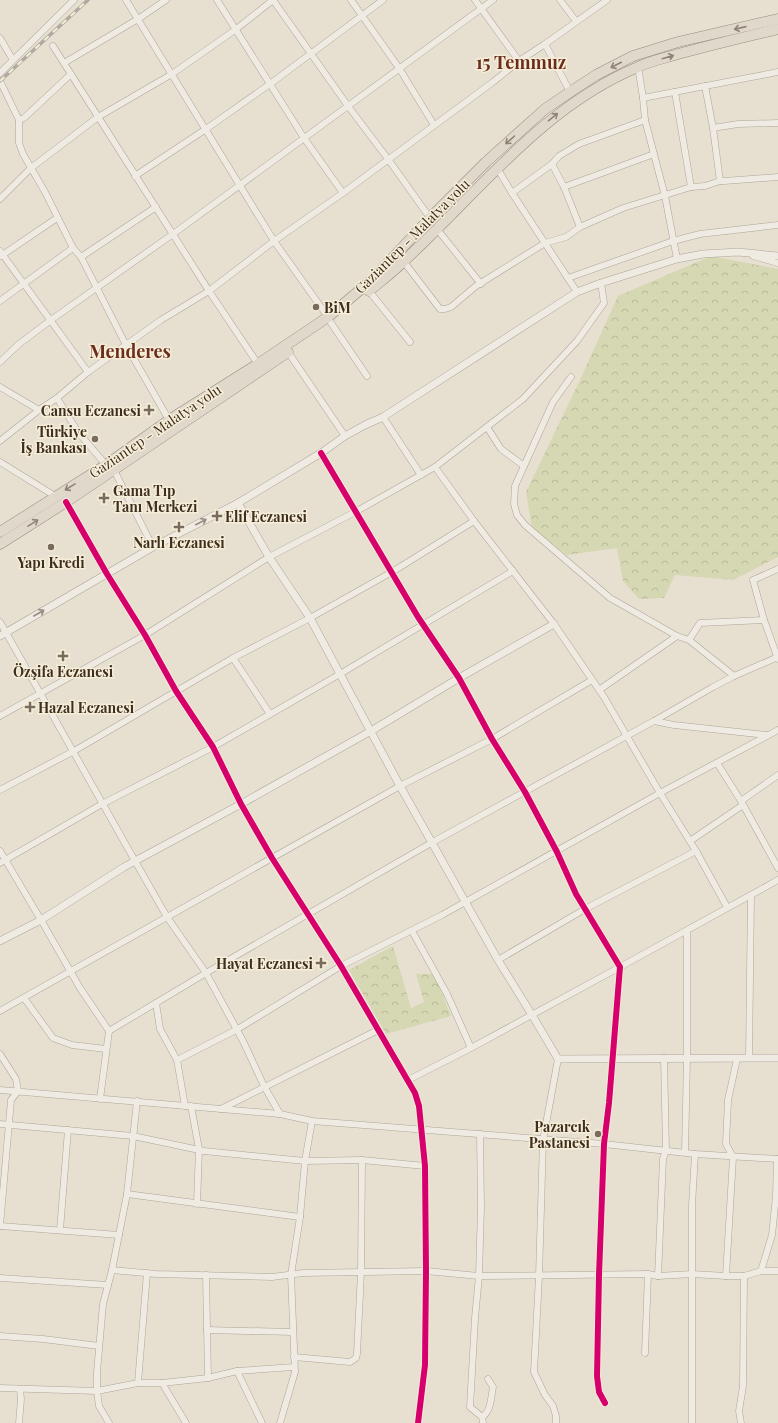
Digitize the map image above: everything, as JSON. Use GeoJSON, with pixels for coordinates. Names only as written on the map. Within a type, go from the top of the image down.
{"type":"FeatureCollection","features":[{"type":"Feature","properties":{"kind":"highway","name":"Gaziantep - Malatya yolu"},"geometry":{"type":"LineString","coordinates":[[0,544],[66,502],[168,420],[330,320],[373,279],[430,218],[486,162],[545,109],[570,92],[596,75],[633,56],[678,42],[778,19]]}},
{"type":"Feature","properties":{"kind":"highway","name":"Gaziantep - Malatya yolu"},"geometry":{"type":"LineString","coordinates":[[0,532],[55,496],[110,467],[288,352],[369,291],[404,262],[497,168],[555,116],[603,84],[638,66],[720,42],[778,29]]}},
{"type":"Feature","properties":{"kind":"street"},"geometry":{"type":"LineString","coordinates":[[0,73],[74,0]]}},
{"type":"Feature","properties":{"kind":"street"},"geometry":{"type":"LineString","coordinates":[[126,0],[274,241],[330,320],[367,376]]}},
{"type":"Feature","properties":{"kind":"street"},"geometry":{"type":"LineString","coordinates":[[64,63],[138,19],[166,0]]}},
{"type":"Feature","properties":{"kind":"street"},"geometry":{"type":"LineString","coordinates":[[217,0],[304,138],[343,192]]}},
{"type":"Feature","properties":{"kind":"street"},"geometry":{"type":"LineString","coordinates":[[0,199],[31,168],[98,118],[172,74],[235,30],[273,0],[310,54],[430,218]]}},
{"type":"Feature","properties":{"kind":"street"},"geometry":{"type":"LineString","coordinates":[[351,0],[399,68],[434,125]]}},
{"type":"Feature","properties":{"kind":"street"},"geometry":{"type":"LineString","coordinates":[[135,176],[270,84],[383,0]]}},
{"type":"Feature","properties":{"kind":"street"},"geometry":{"type":"LineString","coordinates":[[475,0],[519,61]]}},
{"type":"Feature","properties":{"kind":"street"},"geometry":{"type":"LineString","coordinates":[[0,362],[18,344],[173,234],[493,0]]}},
{"type":"Feature","properties":{"kind":"street"},"geometry":{"type":"LineString","coordinates":[[560,0],[576,21]]}},
{"type":"Feature","properties":{"kind":"street"},"geometry":{"type":"LineString","coordinates":[[0,441],[39,410],[57,398],[88,372],[161,320],[209,291],[274,241],[493,82],[519,61],[607,0]]}},
{"type":"Feature","properties":{"kind":"street"},"geometry":{"type":"LineString","coordinates":[[0,38],[13,60]]}},
{"type":"Feature","properties":{"kind":"street"},"geometry":{"type":"LineString","coordinates":[[545,44],[570,92]]}},
{"type":"Feature","properties":{"kind":"street"},"geometry":{"type":"LineString","coordinates":[[53,46],[209,291],[258,364]]}},
{"type":"Feature","properties":{"kind":"street"},"geometry":{"type":"LineString","coordinates":[[638,66],[643,98],[644,120],[665,196],[677,260]]}},
{"type":"Feature","properties":{"kind":"street"},"geometry":{"type":"LineString","coordinates":[[643,98],[778,72]]}},
{"type":"Feature","properties":{"kind":"street"},"geometry":{"type":"LineString","coordinates":[[19,120],[24,118],[71,74]]}},
{"type":"Feature","properties":{"kind":"street"},"geometry":{"type":"LineString","coordinates":[[0,81],[19,120],[19,143],[23,154],[45,192],[73,248],[81,257],[126,345],[168,420]]}},
{"type":"Feature","properties":{"kind":"street"},"geometry":{"type":"LineString","coordinates":[[705,86],[713,128],[720,181]]}},
{"type":"Feature","properties":{"kind":"street"},"geometry":{"type":"LineString","coordinates":[[675,92],[691,187]]}},
{"type":"Feature","properties":{"kind":"street"},"geometry":{"type":"LineString","coordinates":[[512,193],[552,164],[560,156],[579,144],[644,120]]}},
{"type":"Feature","properties":{"kind":"street"},"geometry":{"type":"LineString","coordinates":[[713,128],[738,124],[778,123]]}},
{"type":"Feature","properties":{"kind":"street"},"geometry":{"type":"LineString","coordinates":[[564,187],[654,154]]}},
{"type":"Feature","properties":{"kind":"street"},"geometry":{"type":"LineString","coordinates":[[552,164],[564,187],[580,227]]}},
{"type":"Feature","properties":{"kind":"street"},"geometry":{"type":"LineString","coordinates":[[497,168],[577,292]]}},
{"type":"Feature","properties":{"kind":"street"},"geometry":{"type":"LineString","coordinates":[[404,262],[440,308],[445,309],[451,307],[481,284],[545,243],[566,237],[580,227],[623,208],[691,187],[705,186],[720,181],[778,177]]}},
{"type":"Feature","properties":{"kind":"street"},"geometry":{"type":"LineString","coordinates":[[81,257],[156,207]]}},
{"type":"Feature","properties":{"kind":"street"},"geometry":{"type":"LineString","coordinates":[[57,218],[1,254],[88,372]]}},
{"type":"Feature","properties":{"kind":"street"},"geometry":{"type":"LineString","coordinates":[[568,278],[673,241],[700,234],[778,225]]}},
{"type":"Feature","properties":{"kind":"street"},"geometry":{"type":"LineString","coordinates":[[437,229],[481,284]]}},
{"type":"Feature","properties":{"kind":"street"},"geometry":{"type":"LineString","coordinates":[[0,301],[73,248]]}},
{"type":"Feature","properties":{"kind":"street"},"geometry":{"type":"LineString","coordinates":[[738,252],[778,263]]}},
{"type":"Feature","properties":{"kind":"street"},"geometry":{"type":"LineString","coordinates":[[3,634],[153,547],[238,503],[321,453],[345,436],[384,417],[577,292],[601,283],[677,260],[703,254],[738,252],[778,256]]}},
{"type":"Feature","properties":{"kind":"street"},"geometry":{"type":"LineString","coordinates":[[0,716],[144,635],[269,557],[355,512],[435,466],[523,399],[577,341],[604,303],[601,283]]}},
{"type":"Feature","properties":{"kind":"street"},"geometry":{"type":"LineString","coordinates":[[369,291],[410,342]]}},
{"type":"Feature","properties":{"kind":"street"},"geometry":{"type":"LineString","coordinates":[[288,352],[345,436]]}},
{"type":"Feature","properties":{"kind":"street"},"geometry":{"type":"LineString","coordinates":[[571,377],[552,402],[515,486],[514,504],[517,515],[525,525],[610,598],[677,636],[689,640],[734,676]]}},
{"type":"Feature","properties":{"kind":"street"},"geometry":{"type":"LineString","coordinates":[[0,387],[39,410]]}},
{"type":"Feature","properties":{"kind":"street"},"geometry":{"type":"LineString","coordinates":[[57,398],[78,432],[110,467],[153,547]]}},
{"type":"Feature","properties":{"kind":"street"},"geometry":{"type":"LineString","coordinates":[[384,417],[421,475]]}},
{"type":"Feature","properties":{"kind":"street"},"geometry":{"type":"LineString","coordinates":[[487,427],[502,449],[524,466]]}},
{"type":"Feature","properties":{"kind":"street"},"geometry":{"type":"LineString","coordinates":[[321,453],[423,624],[459,678],[492,739],[525,792],[557,852],[576,894],[620,967],[609,1103],[604,1144],[599,1275],[597,1376],[599,1392],[605,1404]]}},
{"type":"Feature","properties":{"kind":"street"},"geometry":{"type":"LineString","coordinates":[[0,462],[55,496]]}},
{"type":"Feature","properties":{"kind":"street"},"geometry":{"type":"LineString","coordinates":[[435,466],[474,521],[554,624],[599,690],[696,851],[727,907]]}},
{"type":"Feature","properties":{"kind":"street"},"geometry":{"type":"LineString","coordinates":[[66,502],[176,691],[213,747],[241,804],[272,858],[341,966],[415,1093],[419,1106],[425,1166],[426,1271],[425,1365],[418,1423]]}},
{"type":"Feature","properties":{"kind":"street"},"geometry":{"type":"LineString","coordinates":[[238,503],[269,557],[310,618],[400,786],[498,960],[558,1059],[543,1140],[539,1276],[534,1372],[544,1395],[553,1406],[556,1416],[556,1423]]}},
{"type":"Feature","properties":{"kind":"street"},"geometry":{"type":"LineString","coordinates":[[0,790],[74,751],[233,658],[310,618],[392,572],[474,521]]}},
{"type":"Feature","properties":{"kind":"street"},"geometry":{"type":"LineString","coordinates":[[109,1031],[308,913],[432,842],[734,676],[778,658],[764,620],[753,580],[778,569]]}},
{"type":"Feature","properties":{"kind":"street"},"geometry":{"type":"LineString","coordinates":[[3,862],[102,804],[213,747],[340,674],[513,571]]}},
{"type":"Feature","properties":{"kind":"street"},"geometry":{"type":"LineString","coordinates":[[689,640],[700,623],[764,620]]}},
{"type":"Feature","properties":{"kind":"street"},"geometry":{"type":"LineString","coordinates":[[0,622],[3,634],[74,751],[135,862],[167,916],[206,973],[280,1114]]}},
{"type":"Feature","properties":{"kind":"street"},"geometry":{"type":"LineString","coordinates":[[0,941],[41,920],[135,862],[371,731],[459,678],[554,624]]}},
{"type":"Feature","properties":{"kind":"street"},"geometry":{"type":"LineString","coordinates":[[599,690],[677,636]]}},
{"type":"Feature","properties":{"kind":"street"},"geometry":{"type":"LineString","coordinates":[[233,658],[270,714]]}},
{"type":"Feature","properties":{"kind":"street"},"geometry":{"type":"LineString","coordinates":[[0,1011],[400,786],[492,739],[592,680]]}},
{"type":"Feature","properties":{"kind":"street"},"geometry":{"type":"LineString","coordinates":[[654,721],[674,725],[767,735]]}},
{"type":"Feature","properties":{"kind":"street"},"geometry":{"type":"LineString","coordinates":[[177,1060],[236,1030],[341,966],[412,931],[466,902],[660,793],[778,730]]}},
{"type":"Feature","properties":{"kind":"street"},"geometry":{"type":"LineString","coordinates":[[718,763],[778,868]]}},
{"type":"Feature","properties":{"kind":"street"},"geometry":{"type":"LineString","coordinates":[[690,841],[778,775]]}},
{"type":"Feature","properties":{"kind":"street"},"geometry":{"type":"LineString","coordinates":[[0,851],[3,862],[41,920],[70,971],[109,1031],[100,1099]]}},
{"type":"Feature","properties":{"kind":"street"},"geometry":{"type":"LineString","coordinates":[[498,960],[585,909],[696,851]]}},
{"type":"Feature","properties":{"kind":"street"},"geometry":{"type":"LineString","coordinates":[[408,1080],[471,1048],[778,880]]}},
{"type":"Feature","properties":{"kind":"street"},"geometry":{"type":"LineString","coordinates":[[749,1058],[751,896]]}},
{"type":"Feature","properties":{"kind":"street"},"geometry":{"type":"LineString","coordinates":[[412,931],[447,994],[471,1048]]}},
{"type":"Feature","properties":{"kind":"street"},"geometry":{"type":"LineString","coordinates":[[685,1152],[687,931]]}},
{"type":"Feature","properties":{"kind":"street"},"geometry":{"type":"LineString","coordinates":[[24,998],[53,1038],[72,1045],[106,1049]]}},
{"type":"Feature","properties":{"kind":"street"},"geometry":{"type":"LineString","coordinates":[[156,1003],[160,1029],[177,1060],[199,1149],[197,1204]]}},
{"type":"Feature","properties":{"kind":"street"},"geometry":{"type":"LineString","coordinates":[[220,1109],[378,1030]]}},
{"type":"Feature","properties":{"kind":"street"},"geometry":{"type":"LineString","coordinates":[[0,1054],[16,1079],[18,1091],[11,1100],[0,1226],[119,1235]]}},
{"type":"Feature","properties":{"kind":"street"},"geometry":{"type":"LineString","coordinates":[[558,1059],[612,1060],[664,1058],[778,1058]]}},
{"type":"Feature","properties":{"kind":"street"},"geometry":{"type":"LineString","coordinates":[[658,1276],[663,1159],[666,1150],[664,1058]]}},
{"type":"Feature","properties":{"kind":"street"},"geometry":{"type":"LineString","coordinates":[[726,1276],[733,1157],[726,1144],[728,1100],[737,1059]]}},
{"type":"Feature","properties":{"kind":"street"},"geometry":{"type":"LineString","coordinates":[[0,1090],[280,1114],[312,1121],[604,1144],[695,1154],[778,1159],[772,1235],[761,1271]]}},
{"type":"Feature","properties":{"kind":"street"},"geometry":{"type":"LineString","coordinates":[[109,1423],[99,1406],[97,1391],[99,1346],[103,1304],[112,1270],[127,1194],[137,1101]]}},
{"type":"Feature","properties":{"kind":"street"},"geometry":{"type":"LineString","coordinates":[[280,1423],[294,1372],[291,1275],[300,1218],[305,1161],[312,1121]]}},
{"type":"Feature","properties":{"kind":"street"},"geometry":{"type":"LineString","coordinates":[[0,1124],[133,1136],[199,1149],[305,1161],[362,1160],[425,1166]]}},
{"type":"Feature","properties":{"kind":"street"},"geometry":{"type":"LineString","coordinates":[[60,1230],[68,1130]]}},
{"type":"Feature","properties":{"kind":"street"},"geometry":{"type":"LineString","coordinates":[[480,1134],[480,1276],[475,1318],[470,1407],[482,1420],[489,1410],[493,1387],[488,1379]]}},
{"type":"Feature","properties":{"kind":"street"},"geometry":{"type":"LineString","coordinates":[[692,1423],[692,1205],[695,1154]]}},
{"type":"Feature","properties":{"kind":"street"},"geometry":{"type":"LineString","coordinates":[[294,1357],[350,1362],[356,1358],[361,1272],[362,1160]]}},
{"type":"Feature","properties":{"kind":"street"},"geometry":{"type":"LineString","coordinates":[[127,1194],[300,1218]]}},
{"type":"Feature","properties":{"kind":"street"},"geometry":{"type":"LineString","coordinates":[[112,1270],[147,1273],[272,1277],[361,1272],[426,1271],[480,1276],[648,1274],[658,1276],[692,1274],[744,1276],[761,1271],[778,1271]]}},
{"type":"Feature","properties":{"kind":"street"},"geometry":{"type":"LineString","coordinates":[[138,1383],[147,1273]]}},
{"type":"Feature","properties":{"kind":"street"},"geometry":{"type":"LineString","coordinates":[[645,1353],[648,1274]]}},
{"type":"Feature","properties":{"kind":"street"},"geometry":{"type":"LineString","coordinates":[[206,1275],[208,1378]]}},
{"type":"Feature","properties":{"kind":"street"},"geometry":{"type":"LineString","coordinates":[[741,1423],[739,1411],[743,1386],[744,1276]]}},
{"type":"Feature","properties":{"kind":"street"},"geometry":{"type":"LineString","coordinates":[[0,1278],[108,1285]]}},
{"type":"Feature","properties":{"kind":"street"},"geometry":{"type":"LineString","coordinates":[[207,1330],[293,1332]]}},
{"type":"Feature","properties":{"kind":"street"},"geometry":{"type":"LineString","coordinates":[[0,1336],[43,1339],[99,1346]]}},
{"type":"Feature","properties":{"kind":"street"},"geometry":{"type":"LineString","coordinates":[[0,1388],[97,1391],[138,1383],[162,1383],[208,1378],[236,1371],[294,1367]]}},
{"type":"Feature","properties":{"kind":"street"},"geometry":{"type":"LineString","coordinates":[[236,1371],[262,1423]]}},
{"type":"Feature","properties":{"kind":"street"},"geometry":{"type":"LineString","coordinates":[[162,1383],[186,1423]]}},
{"type":"Feature","properties":{"kind":"street"},"geometry":{"type":"LineString","coordinates":[[19,1423],[21,1399],[20,1389]]}},
{"type":"Feature","properties":{"kind":"green space"},"geometry":{"type":"Polygon","coordinates":[[[711,256],[778,269],[778,557],[733,580],[675,575],[664,598],[639,599],[623,581],[617,548],[567,555],[532,528],[526,492],[580,380],[618,296],[711,256]]]}},
{"type":"Feature","properties":{"kind":"green space"},"geometry":{"type":"Polygon","coordinates":[[[393,946],[411,1008],[424,1002],[416,974],[434,974],[451,1016],[386,1034],[349,970],[393,946]]]}},
{"type":"Feature","properties":{"kind":"railway"},"geometry":{"type":"LineString","coordinates":[[0,81],[88,0]]}},
{"type":"Feature","properties":{"kind":"cycle path"},"geometry":{"type":"LineString","coordinates":[[321,453],[418,617],[459,678],[492,739],[525,792],[557,852],[576,894],[620,967],[609,1103],[604,1144],[599,1275],[597,1376],[599,1392],[605,1403]]}},
{"type":"Feature","properties":{"kind":"cycle path"},"geometry":{"type":"LineString","coordinates":[[66,502],[107,574],[145,635],[176,691],[213,747],[241,804],[272,858],[341,966],[415,1093],[419,1106],[425,1166],[426,1271],[425,1365],[418,1423]]}},
{"type":"Feature","properties":{"kind":"place","name":"BiM"},"geometry":{"type":"Point","coordinates":[316,307]}},
{"type":"Feature","properties":{"kind":"place","name":"Cansu Eczanesi"},"geometry":{"type":"Point","coordinates":[149,410]}},
{"type":"Feature","properties":{"kind":"place","name":"Türkiye İş Bankası"},"geometry":{"type":"Point","coordinates":[95,439]}},
{"type":"Feature","properties":{"kind":"place","name":"Gama Tıp Tanı Merkezi"},"geometry":{"type":"Point","coordinates":[104,498]}},
{"type":"Feature","properties":{"kind":"place","name":"Elif Eczanesi"},"geometry":{"type":"Point","coordinates":[217,516]}},
{"type":"Feature","properties":{"kind":"place","name":"Narlı Eczanesi"},"geometry":{"type":"Point","coordinates":[179,527]}},
{"type":"Feature","properties":{"kind":"place","name":"Yapı Kredi"},"geometry":{"type":"Point","coordinates":[51,547]}},
{"type":"Feature","properties":{"kind":"place","name":"Özşifa Eczanesi"},"geometry":{"type":"Point","coordinates":[63,656]}},
{"type":"Feature","properties":{"kind":"place","name":"Hazal Eczanesi"},"geometry":{"type":"Point","coordinates":[30,707]}},
{"type":"Feature","properties":{"kind":"place","name":"Hayat Eczanesi"},"geometry":{"type":"Point","coordinates":[321,963]}},
{"type":"Feature","properties":{"kind":"place","name":"Pazarcık Pastanesi"},"geometry":{"type":"Point","coordinates":[598,1134]}},
{"type":"Feature","properties":{"kind":"district","name":"15 Temmuz"},"geometry":{"type":"Point","coordinates":[521,62]}},
{"type":"Feature","properties":{"kind":"district","name":"Menderes"},"geometry":{"type":"Point","coordinates":[130,351]}}]}
